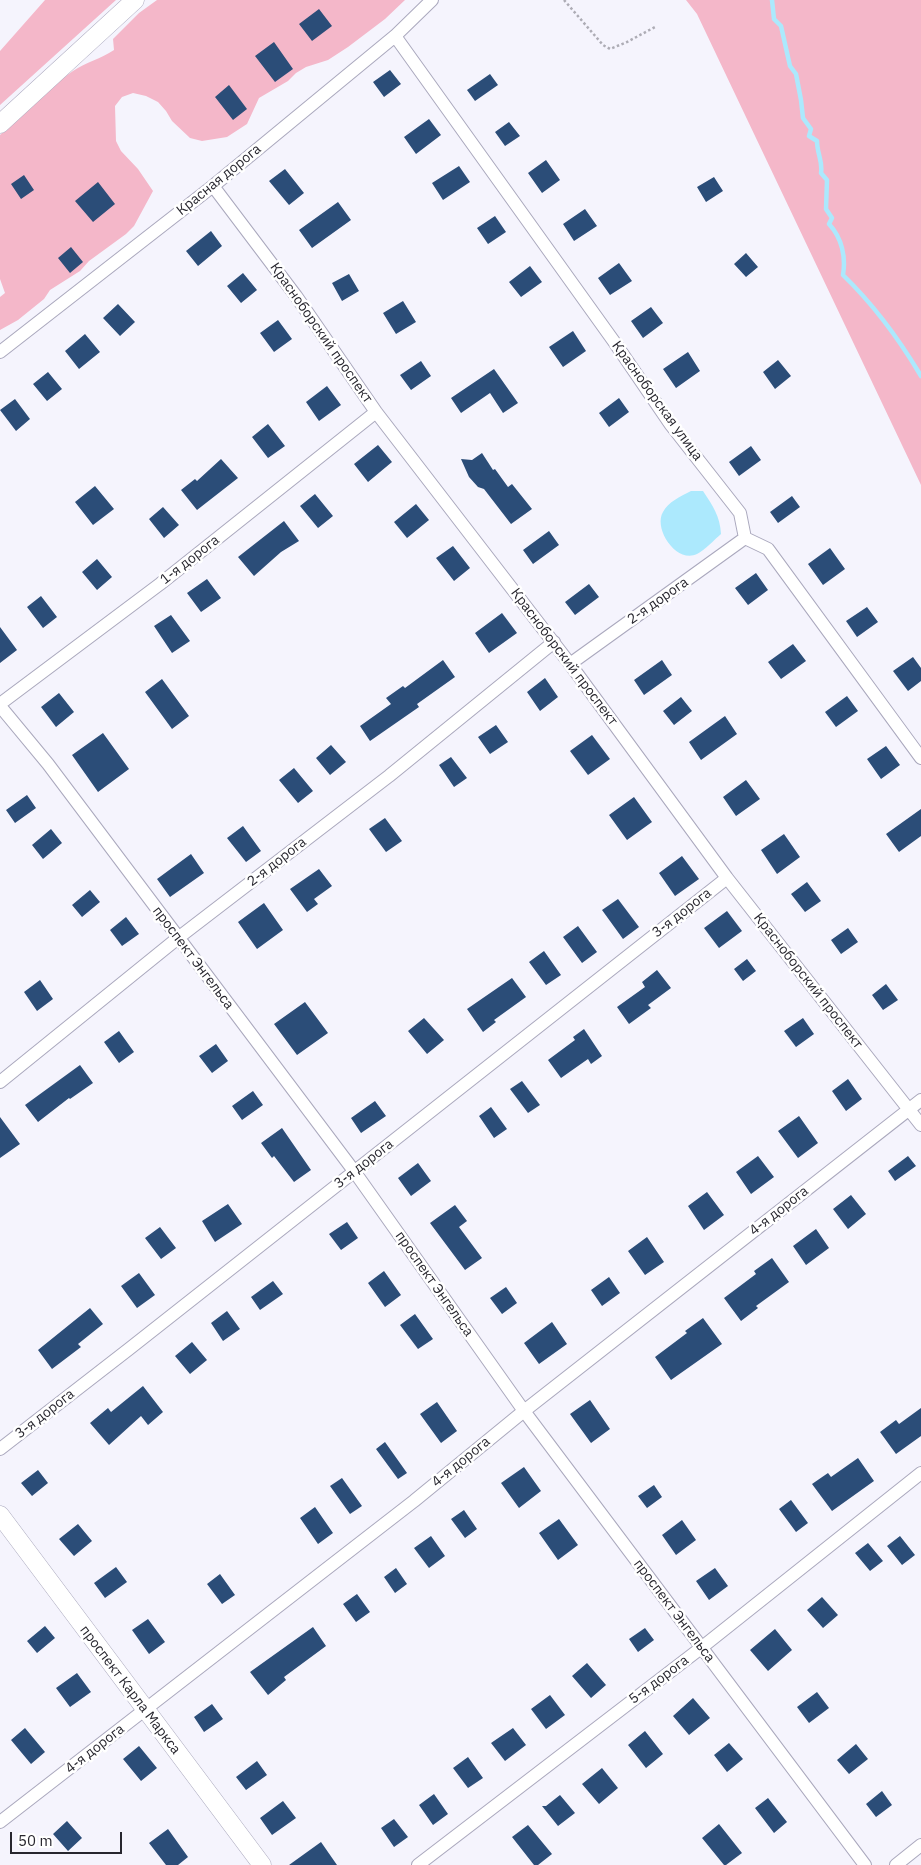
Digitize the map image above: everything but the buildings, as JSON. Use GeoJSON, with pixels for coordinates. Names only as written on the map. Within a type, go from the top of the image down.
{"type":"FeatureCollection","features":[{"type":"Feature","properties":{"kind":"street"},"geometry":{"type":"LineString","coordinates":[[0,124],[136,0]]}},
{"type":"Feature","properties":{"kind":"street","name":"Красная дорога"},"geometry":{"type":"LineString","coordinates":[[0,352],[213,186],[395,36],[432,0]]}},
{"type":"Feature","properties":{"kind":"street","name":"Красноборская улица"},"geometry":{"type":"LineString","coordinates":[[395,36],[616,343],[671,425],[740,513],[745,538]]}},
{"type":"Feature","properties":{"kind":"street","name":"Красноборский проспект"},"geometry":{"type":"LineString","coordinates":[[213,186],[296,296],[376,412],[554,642],[727,878],[921,1125]]}},
{"type":"Feature","properties":{"kind":"street","name":"1-я дорога"},"geometry":{"type":"LineString","coordinates":[[0,705],[160,584],[376,412]]}},
{"type":"Feature","properties":{"kind":"street"},"geometry":{"type":"LineString","coordinates":[[745,538],[768,549],[921,758]]}},
{"type":"Feature","properties":{"kind":"street","name":"2-я дорога"},"geometry":{"type":"LineString","coordinates":[[570,664],[745,538]]}},
{"type":"Feature","properties":{"kind":"street","name":"2-я дорога"},"geometry":{"type":"LineString","coordinates":[[0,1082],[178,938],[389,776],[554,642]]}},
{"type":"Feature","properties":{"kind":"street","name":"проспект Энгельса"},"geometry":{"type":"LineString","coordinates":[[0,705],[48,764],[354,1171],[524,1411],[865,1865]]}},
{"type":"Feature","properties":{"kind":"street","name":"3-я дорога"},"geometry":{"type":"LineString","coordinates":[[0,1449],[727,878]]}},
{"type":"Feature","properties":{"kind":"street","name":"4-я дорога"},"geometry":{"type":"LineString","coordinates":[[0,1822],[414,1501],[524,1411],[921,1100]]}},
{"type":"Feature","properties":{"kind":"street","name":"5-я дорога"},"geometry":{"type":"LineString","coordinates":[[418,1865],[701,1648],[921,1473]]}},
{"type":"Feature","properties":{"kind":"street","name":"проспект Карла Маркса"},"geometry":{"type":"LineString","coordinates":[[0,1515],[262,1865]]}},
{"type":"Feature","properties":{"kind":"street"},"geometry":{"type":"LineString","coordinates":[[896,1865],[921,1845]]}},
{"type":"Feature","properties":{"kind":"path"},"geometry":{"type":"LineString","coordinates":[[564,0],[603,45],[610,49],[654,27]]}},
{"type":"Feature","properties":{"kind":"shaded area"},"geometry":{"type":"Polygon","coordinates":[[[45,0],[116,0],[0,105],[0,51],[45,0]]]}},
{"type":"Feature","properties":{"kind":"shaded area"},"geometry":{"type":"Polygon","coordinates":[[[157,0],[405,0],[385,19],[348,47],[328,60],[306,67],[288,81],[259,98],[247,124],[227,137],[202,141],[190,138],[172,121],[158,102],[146,96],[133,93],[122,97],[115,106],[116,141],[121,151],[138,169],[153,191],[134,226],[126,234],[89,261],[80,271],[50,290],[44,299],[18,320],[0,330],[0,297],[5,293],[0,279],[0,135],[63,78],[78,68],[114,50],[113,39],[139,13],[157,0]]]}},
{"type":"Feature","properties":{"kind":"shaded area"},"geometry":{"type":"Polygon","coordinates":[[[686,0],[921,0],[921,485],[697,14],[686,0]]]}},
{"type":"Feature","properties":{"kind":"water"},"geometry":{"type":"Polygon","coordinates":[[[691,491],[703,491],[718,516],[721,534],[700,552],[689,556],[681,554],[668,543],[661,527],[661,519],[668,505],[691,491]]]}},
{"type":"Feature","properties":{"kind":"waterway"},"geometry":{"type":"LineString","coordinates":[[772,0],[774,19],[781,26],[790,66],[796,74],[803,118],[811,129],[809,136],[817,141],[821,173],[827,180],[826,209],[832,218],[829,224],[837,235],[842,248],[844,261],[843,275],[885,323],[921,376]]}}]}
